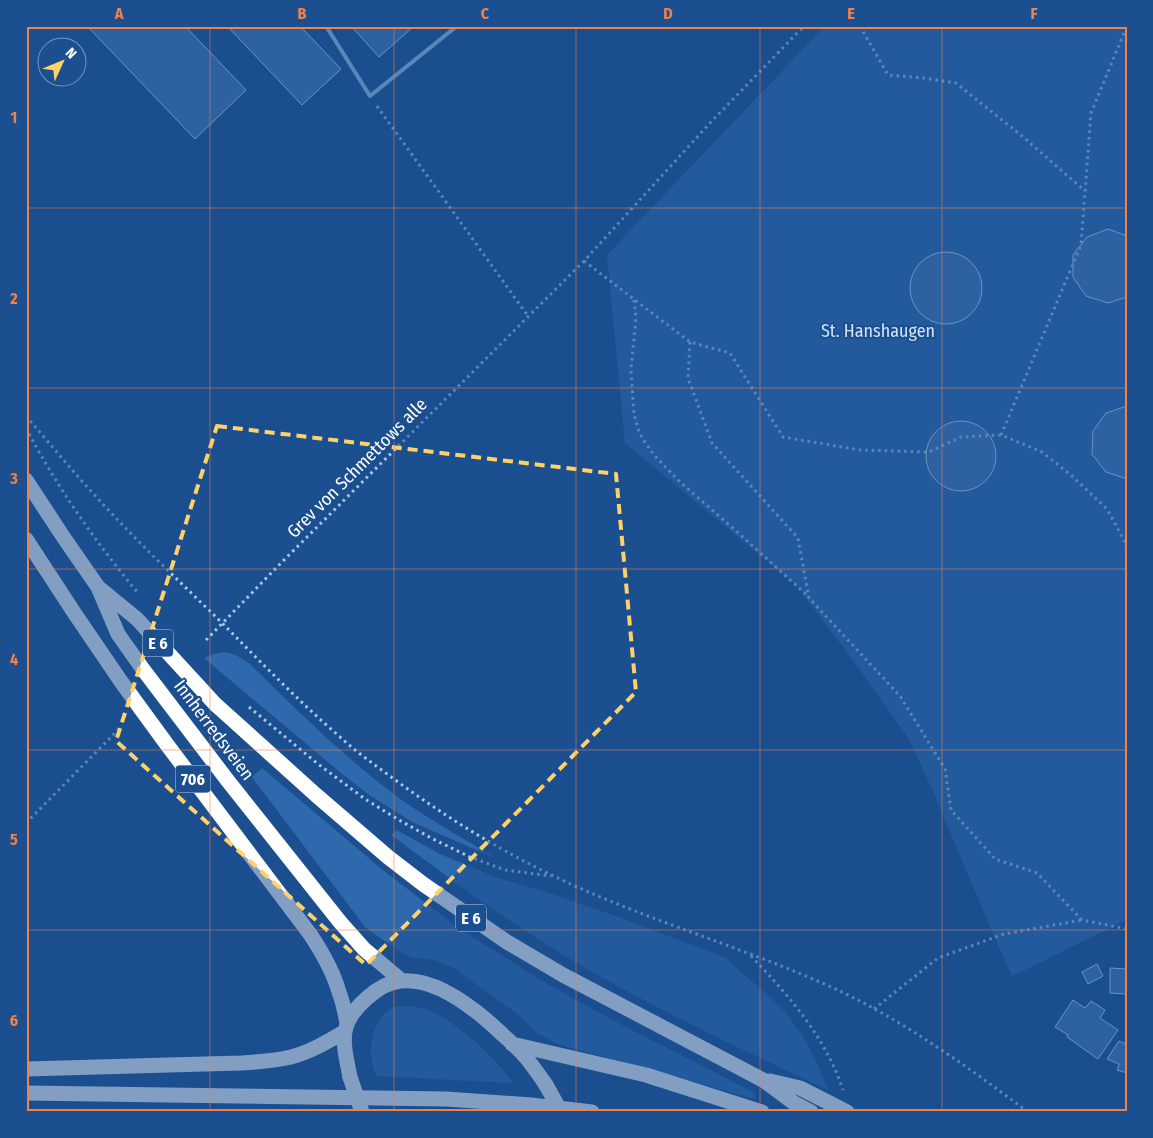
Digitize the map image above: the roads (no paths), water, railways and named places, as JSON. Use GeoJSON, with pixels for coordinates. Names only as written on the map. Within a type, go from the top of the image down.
{"type":"FeatureCollection","features":[{"type":"Feature","properties":{"kind":"highway","name":"Innherredsveien"},"geometry":{"type":"LineString","coordinates":[[26,480],[98,587],[118,634],[228,781],[351,935],[364,949],[402,981]]}},
{"type":"Feature","properties":{"kind":"highway","name":"706"},"geometry":{"type":"LineString","coordinates":[[26,539],[122,683],[310,934],[322,953],[339,991],[346,1028],[345,1051],[350,1077],[362,1112]]}},
{"type":"Feature","properties":{"kind":"highway","name":"E 6"},"geometry":{"type":"LineString","coordinates":[[98,587],[137,619],[215,704],[350,825],[423,884],[507,942],[563,976],[763,1080],[794,1103],[811,1112]]}},
{"type":"Feature","properties":{"kind":"highway"},"geometry":{"type":"LineString","coordinates":[[26,1069],[241,1063],[291,1057],[308,1051],[346,1028],[354,1010],[371,994],[382,987],[402,981],[413,981],[426,984],[454,996],[480,1014],[527,1059],[546,1085],[561,1112]]}},
{"type":"Feature","properties":{"kind":"highway"},"geometry":{"type":"LineString","coordinates":[[512,1044],[646,1075],[762,1112]]}},
{"type":"Feature","properties":{"kind":"highway","name":"E 6"},"geometry":{"type":"LineString","coordinates":[[763,1080],[800,1088],[847,1112]]}},
{"type":"Feature","properties":{"kind":"highway"},"geometry":{"type":"LineString","coordinates":[[26,1093],[446,1099],[531,1105],[592,1112]]}},
{"type":"Feature","properties":{"kind":"lane"},"geometry":{"type":"LineString","coordinates":[[326,26],[370,96],[457,26]]}},
{"type":"Feature","properties":{"kind":"park label","name":"St. Hanshaugen"},"geometry":{"type":"Point","coordinates":[878,331]}}]}
